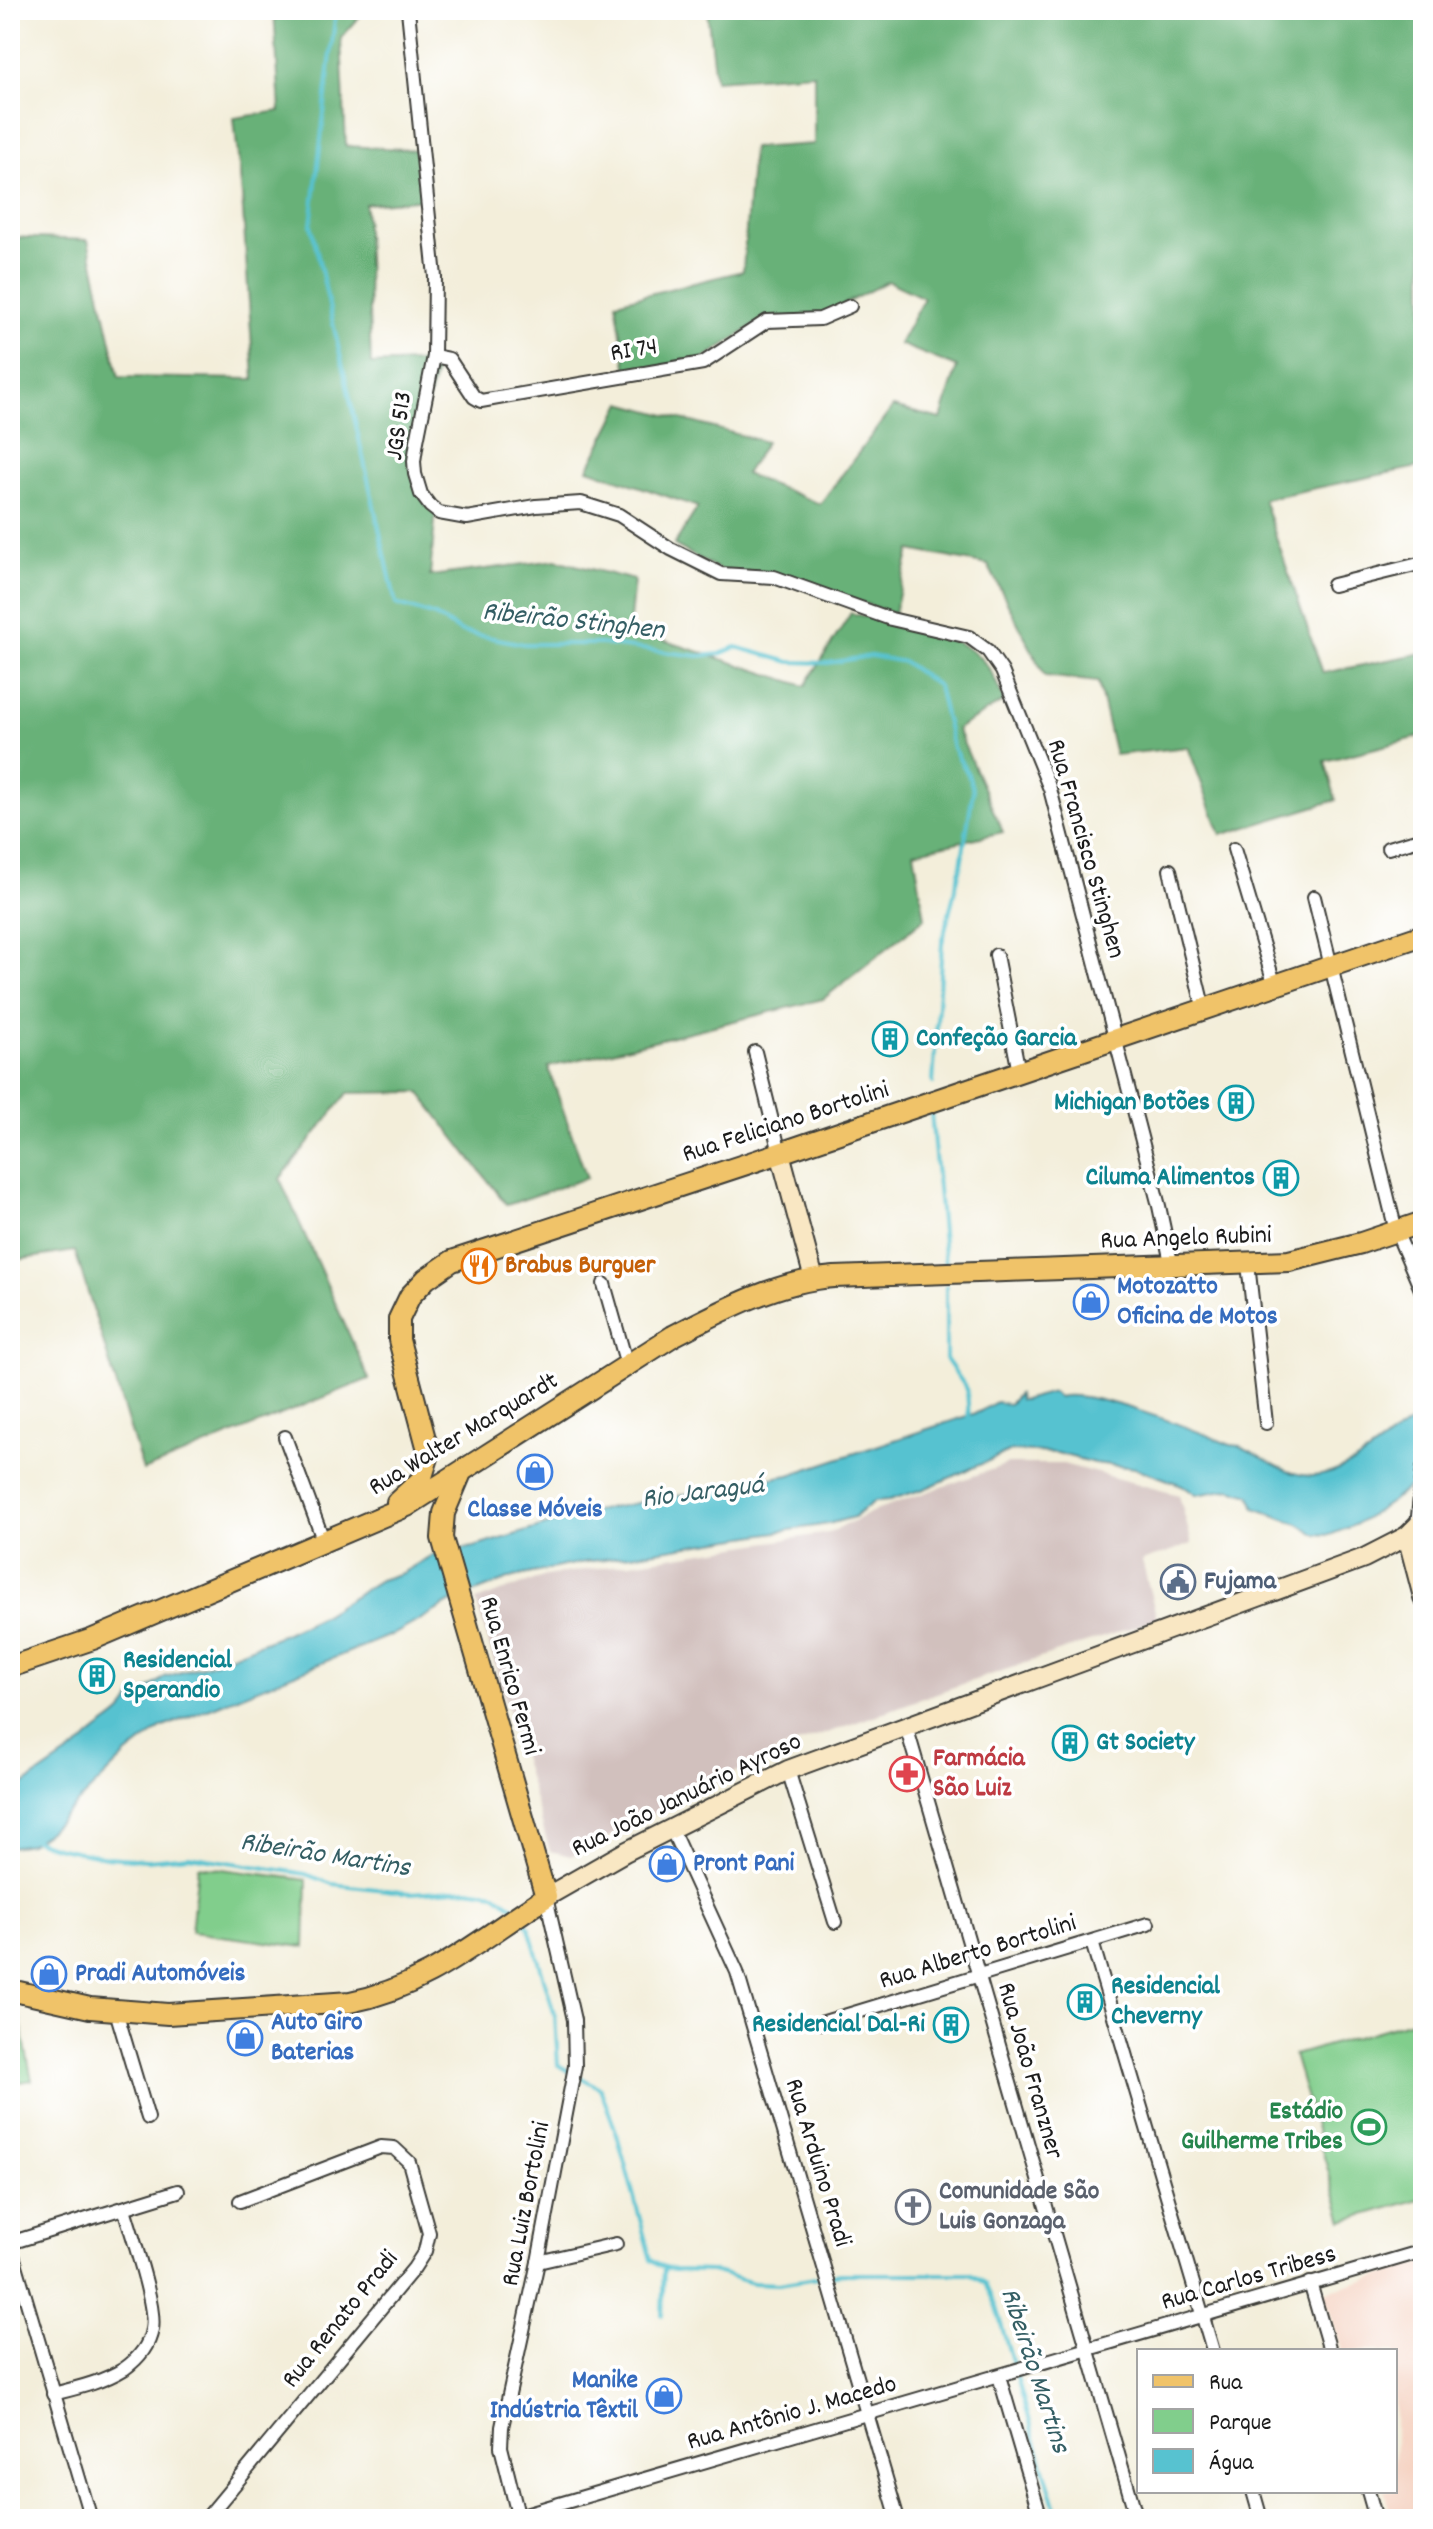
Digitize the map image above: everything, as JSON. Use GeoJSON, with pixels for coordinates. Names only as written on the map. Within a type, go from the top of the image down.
{"type":"FeatureCollection","features":[{"type":"Feature","properties":{"kind":"main road","name":"Rua Feliciano Bortolini"},"geometry":{"type":"LineString","coordinates":[[429,1454],[399,1340],[399,1319],[410,1296],[426,1279],[452,1261],[1423,935]]}},
{"type":"Feature","properties":{"kind":"main road"},"geometry":{"type":"LineString","coordinates":[[780,1153],[814,1279]]}},
{"type":"Feature","properties":{"kind":"main road","name":"Rua Angelo Rubini"},"geometry":{"type":"LineString","coordinates":[[946,1274],[1248,1264],[1303,1259],[1423,1222]]}},
{"type":"Feature","properties":{"kind":"main road","name":"Rua Walter Marquardt"},"geometry":{"type":"LineString","coordinates":[[10,1667],[93,1639],[419,1500],[673,1336],[715,1314],[782,1287],[814,1279],[946,1274]]}},
{"type":"Feature","properties":{"kind":"main road"},"geometry":{"type":"LineString","coordinates":[[379,1518],[416,1486],[429,1454],[442,1467],[462,1472]]}},
{"type":"Feature","properties":{"kind":"main road","name":"Rua Enrico Fermi"},"geometry":{"type":"LineString","coordinates":[[462,1472],[444,1513],[443,1541],[546,1897]]}},
{"type":"Feature","properties":{"kind":"main road"},"geometry":{"type":"LineString","coordinates":[[1416,1527],[1423,1597]]}},
{"type":"Feature","properties":{"kind":"main road","name":"Rua João Januário Ayroso"},"geometry":{"type":"LineString","coordinates":[[10,1990],[62,2004],[116,2011],[181,2013],[306,2006],[379,1996],[407,1986],[439,1968],[546,1897],[671,1828],[788,1770],[1364,1558],[1416,1527]]}},
{"type":"Feature","properties":{"kind":"street","name":"JGS 513"},"geometry":{"type":"LineString","coordinates":[[408,10],[435,277],[434,356],[414,461],[421,494],[439,513],[467,518],[536,506],[581,503],[619,515],[707,569],[721,574],[748,575]]}},
{"type":"Feature","properties":{"kind":"street","name":"RI 74"},"geometry":{"type":"LineString","coordinates":[[434,356],[449,359],[474,397],[481,401],[703,363],[767,321],[820,319],[850,306]]}},
{"type":"Feature","properties":{"kind":"street"},"geometry":{"type":"LineString","coordinates":[[1333,585],[1423,563]]}},
{"type":"Feature","properties":{"kind":"street","name":"Rua Francisco Stinghen"},"geometry":{"type":"LineString","coordinates":[[748,575],[774,577],[891,619],[969,637],[988,651],[1002,671],[1050,789],[1172,1267]]}},
{"type":"Feature","properties":{"kind":"street"},"geometry":{"type":"LineString","coordinates":[[1388,848],[1423,838]]}},
{"type":"Feature","properties":{"kind":"street"},"geometry":{"type":"LineString","coordinates":[[1234,849],[1275,986]]}},
{"type":"Feature","properties":{"kind":"street"},"geometry":{"type":"LineString","coordinates":[[1170,870],[1204,1010]]}},
{"type":"Feature","properties":{"kind":"street"},"geometry":{"type":"LineString","coordinates":[[1314,897],[1396,1231],[1422,1290]]}},
{"type":"Feature","properties":{"kind":"street"},"geometry":{"type":"LineString","coordinates":[[996,955],[1019,1072]]}},
{"type":"Feature","properties":{"kind":"street"},"geometry":{"type":"LineString","coordinates":[[755,1052],[780,1153]]}},
{"type":"Feature","properties":{"kind":"street"},"geometry":{"type":"LineString","coordinates":[[1422,1290],[1423,1249]]}},
{"type":"Feature","properties":{"kind":"street"},"geometry":{"type":"LineString","coordinates":[[1248,1264],[1266,1423]]}},
{"type":"Feature","properties":{"kind":"street"},"geometry":{"type":"LineString","coordinates":[[604,1284],[627,1365]]}},
{"type":"Feature","properties":{"kind":"street"},"geometry":{"type":"LineString","coordinates":[[285,1437],[324,1542]]}},
{"type":"Feature","properties":{"kind":"street"},"geometry":{"type":"LineString","coordinates":[[1416,1527],[1423,1468]]}},
{"type":"Feature","properties":{"kind":"street","name":"Rua João Franzner"},"geometry":{"type":"LineString","coordinates":[[906,1726],[1137,2519]]}},
{"type":"Feature","properties":{"kind":"street"},"geometry":{"type":"LineString","coordinates":[[788,1770],[835,1922]]}},
{"type":"Feature","properties":{"kind":"street","name":"Rua Arduino Pradi"},"geometry":{"type":"LineString","coordinates":[[671,1828],[737,1972],[898,2519]]}},
{"type":"Feature","properties":{"kind":"street","name":"Rua Luiz Bortolini"},"geometry":{"type":"LineString","coordinates":[[515,2518],[501,2447],[502,2427],[538,2262],[575,2066],[574,2020],[546,1897]]}},
{"type":"Feature","properties":{"kind":"street","name":"Rua Alberto Bortolini"},"geometry":{"type":"LineString","coordinates":[[821,2023],[1148,1924]]}},
{"type":"Feature","properties":{"kind":"street"},"geometry":{"type":"LineString","coordinates":[[1092,1942],[1212,2349]]}},
{"type":"Feature","properties":{"kind":"street"},"geometry":{"type":"LineString","coordinates":[[116,2011],[148,2118]]}},
{"type":"Feature","properties":{"kind":"street","name":"Rua Renato Pradi"},"geometry":{"type":"LineString","coordinates":[[206,2519],[414,2268],[429,2242],[409,2162],[394,2148],[381,2147],[240,2201]]}},
{"type":"Feature","properties":{"kind":"street"},"geometry":{"type":"LineString","coordinates":[[91,2519],[10,2244],[178,2191]]}},
{"type":"Feature","properties":{"kind":"street"},"geometry":{"type":"LineString","coordinates":[[53,2394],[102,2380],[122,2370],[148,2344],[153,2315],[124,2208]]}},
{"type":"Feature","properties":{"kind":"street"},"geometry":{"type":"LineString","coordinates":[[538,2262],[616,2244]]}},
{"type":"Feature","properties":{"kind":"street","name":"Rua Carlos Tribess"},"geometry":{"type":"LineString","coordinates":[[1088,2350],[1423,2251]]}},
{"type":"Feature","properties":{"kind":"street"},"geometry":{"type":"LineString","coordinates":[[1310,2283],[1329,2349]]}},
{"type":"Feature","properties":{"kind":"street","name":"Rua Antônio J. Macedo"},"geometry":{"type":"LineString","coordinates":[[515,2518],[1088,2350]]}},
{"type":"Feature","properties":{"kind":"street"},"geometry":{"type":"LineString","coordinates":[[1010,2373],[1041,2519]]}},
{"type":"Feature","properties":{"kind":"street"},"geometry":{"type":"LineString","coordinates":[[1254,2493],[1261,2519]]}},
{"type":"Feature","properties":{"kind":"street"},"geometry":{"type":"LineString","coordinates":[[1369,2493],[1376,2519]]}},
{"type":"Feature","properties":{"kind":"shaded area"},"geometry":{"type":"Polygon","coordinates":[[[1008,1464],[1063,1464],[1179,1495],[1192,1544],[1142,1561],[1157,1619],[948,1689],[780,1750],[571,1856],[550,1851],[476,1601],[545,1576],[829,1533],[878,1509],[1008,1464]]]}},
{"type":"Feature","properties":{"kind":"shaded area"},"geometry":{"type":"Polygon","coordinates":[[[1423,2263],[1423,2519],[1392,2519],[1385,2493],[1397,2493],[1397,2349],[1341,2349],[1324,2292],[1423,2263]]]}},
{"type":"Feature","properties":{"kind":"green space"},"geometry":{"type":"Polygon","coordinates":[[[274,10],[366,10],[341,38],[346,146],[422,150],[427,199],[365,204],[371,364],[439,361],[418,449],[421,485],[436,510],[430,576],[556,560],[634,580],[629,629],[805,686],[851,613],[918,628],[952,640],[984,662],[1004,701],[957,729],[1003,832],[914,852],[925,918],[823,999],[548,1067],[587,1178],[507,1205],[419,1092],[348,1093],[280,1179],[369,1379],[143,1471],[75,1251],[10,1261],[10,237],[88,240],[119,377],[254,379],[234,118],[280,111],[274,10]]]}},
{"type":"Feature","properties":{"kind":"green space"},"geometry":{"type":"Polygon","coordinates":[[[707,10],[1423,10],[1423,466],[1263,499],[1323,673],[1423,653],[1423,736],[1325,761],[1336,800],[1221,835],[1188,747],[1115,755],[1098,682],[1045,676],[988,565],[910,550],[894,614],[801,581],[722,571],[674,545],[698,507],[588,469],[622,403],[766,442],[745,474],[820,504],[893,407],[941,419],[957,367],[899,344],[924,298],[888,281],[825,314],[764,319],[703,359],[627,372],[616,302],[743,271],[752,148],[814,144],[814,73],[715,80],[707,10]]]}},
{"type":"Feature","properties":{"kind":"green space"},"geometry":{"type":"Polygon","coordinates":[[[198,1866],[307,1880],[305,1947],[191,1932],[198,1866]]]}},
{"type":"Feature","properties":{"kind":"green space"},"geometry":{"type":"Polygon","coordinates":[[[18,2009],[32,2080],[10,2084],[10,2011],[18,2009]]]}},
{"type":"Feature","properties":{"kind":"green space","name":"Estádio Guilherme Tribes"},"geometry":{"type":"Polygon","coordinates":[[[1415,2020],[1423,2047],[1423,2198],[1343,2221],[1294,2055],[1415,2020]]]}},
{"type":"Feature","properties":{"kind":"water","name":"Rio Jaraguá"},"geometry":{"type":"Polygon","coordinates":[[[1053,1392],[1058,1397],[1093,1399],[1142,1412],[1240,1446],[1291,1472],[1314,1476],[1352,1464],[1420,1417],[1412,1484],[1359,1523],[1330,1535],[1315,1534],[1298,1524],[1255,1508],[1250,1495],[1231,1489],[1196,1495],[1182,1485],[1135,1468],[1094,1463],[1057,1453],[1011,1451],[924,1489],[875,1501],[854,1517],[828,1524],[573,1564],[514,1577],[455,1600],[398,1632],[161,1728],[127,1754],[50,1830],[30,1844],[10,1847],[10,1794],[84,1743],[123,1711],[132,1696],[144,1692],[165,1677],[212,1663],[286,1633],[322,1616],[380,1580],[402,1573],[434,1554],[474,1547],[594,1511],[789,1475],[979,1412],[996,1402],[1008,1404],[1018,1394],[1019,1400],[1023,1400],[1053,1392]]]}},
{"type":"Feature","properties":{"kind":"pier"},"geometry":{"type":"Polygon","coordinates":[[[1423,1410],[1423,1479],[1411,1490],[1419,1413],[1423,1410]]]}},
{"type":"Feature","properties":{"kind":"waterway","name":"Ribeirão Stinghen"},"geometry":{"type":"LineString","coordinates":[[336,10],[311,225],[396,604],[435,616],[462,632],[524,644],[601,644],[698,656],[720,654],[736,647],[790,662],[828,663],[871,656],[904,662],[938,686],[953,748],[968,774],[973,791],[961,865],[942,943],[933,1083]]}},
{"type":"Feature","properties":{"kind":"waterway","name":"Ribeirão Stinghen"},"geometry":{"type":"LineString","coordinates":[[931,1112],[945,1265]]}},
{"type":"Feature","properties":{"kind":"waterway","name":"Ribeirão Stinghen"},"geometry":{"type":"LineString","coordinates":[[946,1286],[946,1359],[967,1389],[969,1420]]}},
{"type":"Feature","properties":{"kind":"waterway","name":"Ribeirão Martins"},"geometry":{"type":"LineString","coordinates":[[32,1839],[106,1857],[147,1860],[189,1856],[306,1874],[332,1884],[411,1893],[468,1889],[495,1893],[515,1908]]}},
{"type":"Feature","properties":{"kind":"waterway","name":"Ribeirão Martins"},"geometry":{"type":"LineString","coordinates":[[523,1918],[529,1928],[555,2016],[558,2065],[600,2088],[617,2134],[651,2260],[674,2270],[712,2271],[753,2283],[779,2284],[841,2274],[970,2274],[985,2283],[996,2307],[1059,2519]]}},
{"type":"Feature","properties":{"kind":"waterway"},"geometry":{"type":"LineString","coordinates":[[662,2315],[664,2267]]}},
{"type":"Feature","properties":{"kind":"place","name":"Confeção Garcia"},"geometry":{"type":"Point","coordinates":[890,1039]}},
{"type":"Feature","properties":{"kind":"place","name":"Michigan Botões"},"geometry":{"type":"Point","coordinates":[1236,1103]}},
{"type":"Feature","properties":{"kind":"place","name":"Ciluma Alimentos"},"geometry":{"type":"Point","coordinates":[1281,1178]}},
{"type":"Feature","properties":{"kind":"place","name":"Brabus Burguer"},"geometry":{"type":"Point","coordinates":[479,1266]}},
{"type":"Feature","properties":{"kind":"place","name":"Motozatto Oficina de Motos"},"geometry":{"type":"Point","coordinates":[1091,1302]}},
{"type":"Feature","properties":{"kind":"place","name":"Classe Móveis"},"geometry":{"type":"Point","coordinates":[535,1472]}},
{"type":"Feature","properties":{"kind":"place","name":"Fujama"},"geometry":{"type":"Point","coordinates":[1178,1582]}},
{"type":"Feature","properties":{"kind":"place","name":"Residencial Sperandio"},"geometry":{"type":"Point","coordinates":[97,1676]}},
{"type":"Feature","properties":{"kind":"place","name":"Gt Society"},"geometry":{"type":"Point","coordinates":[1070,1743]}},
{"type":"Feature","properties":{"kind":"place","name":"Farmácia São Luiz"},"geometry":{"type":"Point","coordinates":[907,1774]}},
{"type":"Feature","properties":{"kind":"place","name":"Pront Pani"},"geometry":{"type":"Point","coordinates":[667,1864]}},
{"type":"Feature","properties":{"kind":"place","name":"Pradi Automóveis"},"geometry":{"type":"Point","coordinates":[49,1974]}},
{"type":"Feature","properties":{"kind":"place","name":"Residencial Cheverny"},"geometry":{"type":"Point","coordinates":[1085,2002]}},
{"type":"Feature","properties":{"kind":"place","name":"Residencial Dal-Ri"},"geometry":{"type":"Point","coordinates":[951,2025]}},
{"type":"Feature","properties":{"kind":"place","name":"Auto Giro Baterias"},"geometry":{"type":"Point","coordinates":[245,2038]}},
{"type":"Feature","properties":{"kind":"place","name":"Estádio Guilherme Tribes"},"geometry":{"type":"Point","coordinates":[1369,2127]}},
{"type":"Feature","properties":{"kind":"place","name":"Comunidade São Luis Gonzaga"},"geometry":{"type":"Point","coordinates":[913,2207]}},
{"type":"Feature","properties":{"kind":"place","name":"Manike Indústria Têxtil"},"geometry":{"type":"Point","coordinates":[664,2396]}}]}
